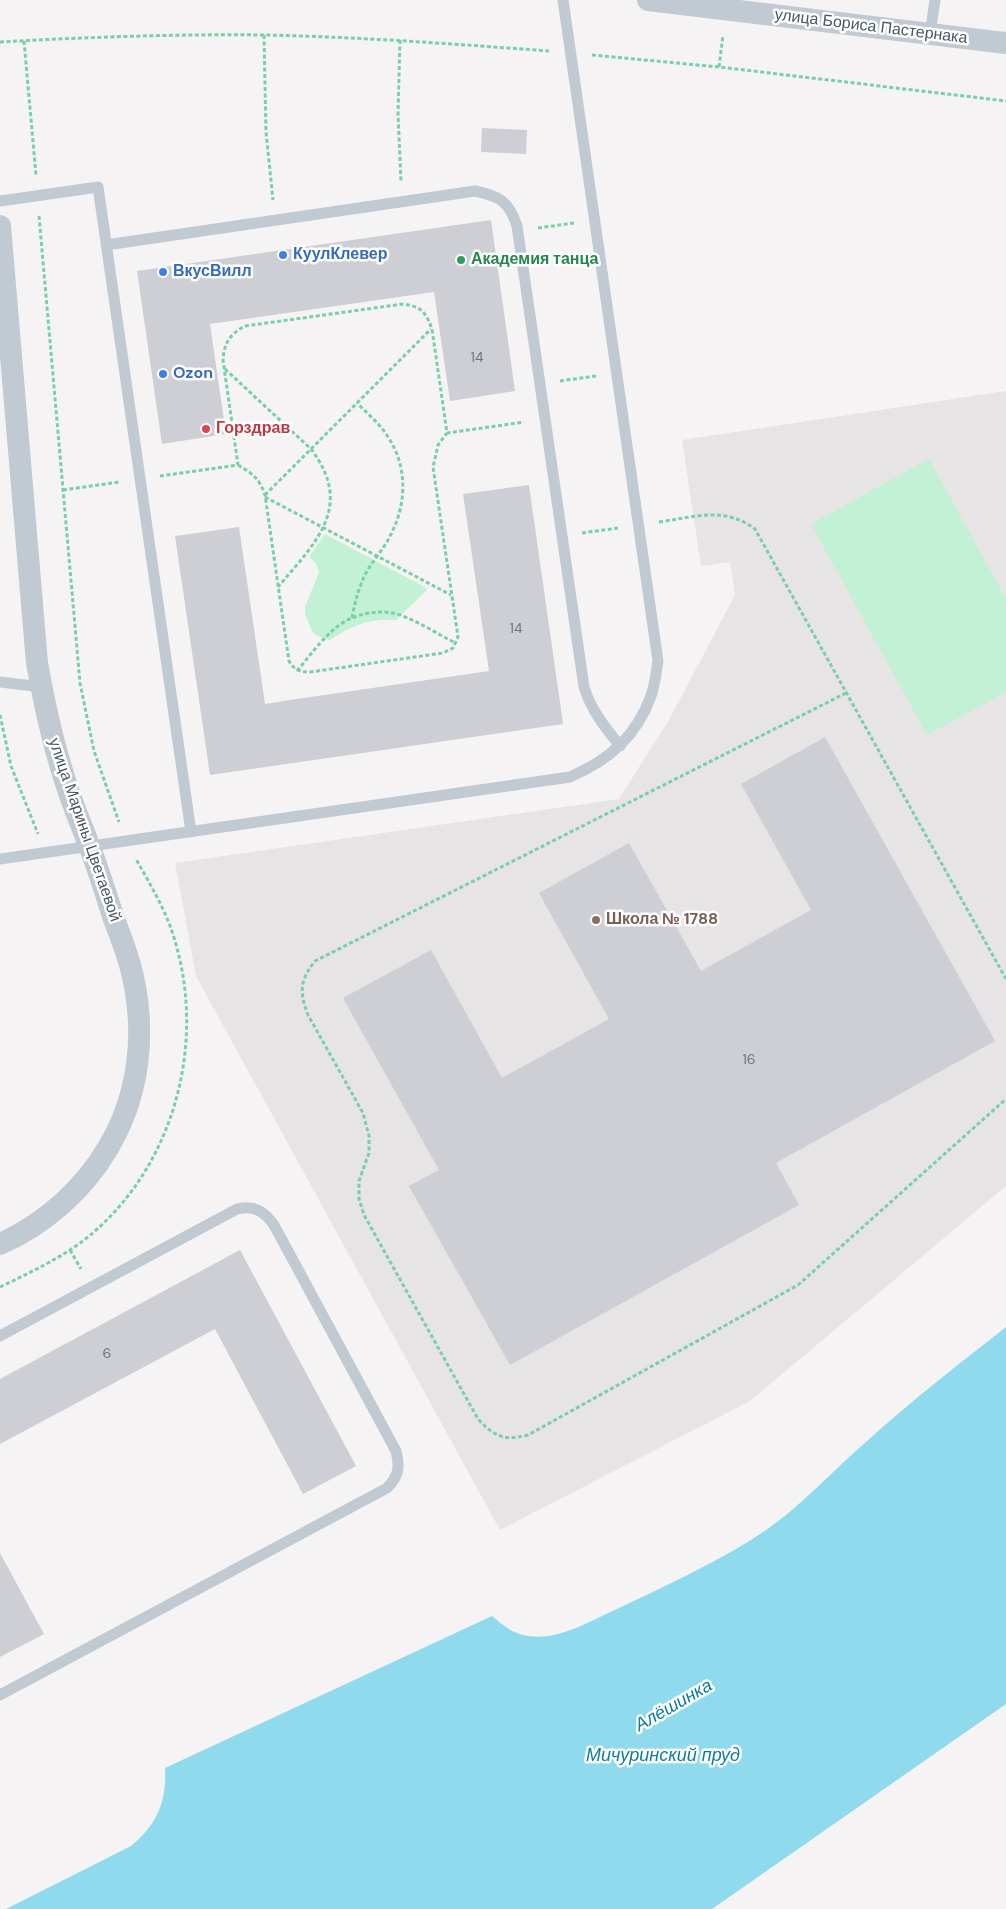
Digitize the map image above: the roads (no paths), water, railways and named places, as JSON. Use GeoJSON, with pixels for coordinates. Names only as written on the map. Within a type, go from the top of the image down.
{"type":"FeatureCollection","features":[{"type":"Feature","properties":{"kind":"street","name":"улица Бориса Пастернака"},"geometry":{"type":"LineString","coordinates":[[648,0],[1006,43]]}},
{"type":"Feature","properties":{"kind":"street","name":"улица Марины Цветаевой"},"geometry":{"type":"LineString","coordinates":[[0,226],[38,663],[42,687],[55,747],[64,777],[90,846],[133,976],[139,1016],[136,1074],[125,1113],[115,1137],[101,1160],[84,1182],[50,1215],[0,1244]]}},
{"type":"Feature","properties":{"kind":"lane"},"geometry":{"type":"LineString","coordinates":[[0,859],[570,776],[592,767],[620,746],[640,721],[652,695],[658,661],[563,0]]}},
{"type":"Feature","properties":{"kind":"lane"},"geometry":{"type":"LineString","coordinates":[[930,34],[935,0]]}},
{"type":"Feature","properties":{"kind":"lane"},"geometry":{"type":"LineString","coordinates":[[0,201],[98,186],[191,832]]}},
{"type":"Feature","properties":{"kind":"lane"},"geometry":{"type":"LineString","coordinates":[[106,244],[475,191],[494,195],[504,202],[513,213],[518,231],[584,687],[596,716],[620,746]]}},
{"type":"Feature","properties":{"kind":"lane"},"geometry":{"type":"LineString","coordinates":[[0,682],[42,687]]}},
{"type":"Feature","properties":{"kind":"lane"},"geometry":{"type":"LineString","coordinates":[[0,1336],[237,1210],[253,1208],[268,1216],[274,1225],[396,1452],[399,1463],[395,1479],[387,1488],[0,1695]]}},
{"type":"Feature","properties":{"kind":"water","name":"Мичуринский пруд"},"geometry":{"type":"Polygon","coordinates":[[[1006,1327],[1006,1704],[712,1909],[6,1909],[131,1846],[148,1830],[158,1812],[164,1791],[165,1768],[492,1616],[508,1629],[523,1635],[539,1637],[562,1633],[669,1584],[738,1548],[784,1517],[900,1412],[1006,1327]]]}},
{"type":"Feature","properties":{"kind":"place","name":"КуулКлевер"},"geometry":{"type":"Point","coordinates":[283,255]}},
{"type":"Feature","properties":{"kind":"place","name":"Академия танца"},"geometry":{"type":"Point","coordinates":[461,260]}},
{"type":"Feature","properties":{"kind":"place","name":"ВкусВилл"},"geometry":{"type":"Point","coordinates":[163,272]}},
{"type":"Feature","properties":{"kind":"place","name":"Ozon"},"geometry":{"type":"Point","coordinates":[163,374]}},
{"type":"Feature","properties":{"kind":"place","name":"Горздрав"},"geometry":{"type":"Point","coordinates":[206,429]}},
{"type":"Feature","properties":{"kind":"place","name":"Школа № 1788"},"geometry":{"type":"Point","coordinates":[596,920]}},
{"type":"Feature","properties":{"kind":"water label","name":"Алёшинка"},"geometry":{"type":"Point","coordinates":[674,1706]}}]}
